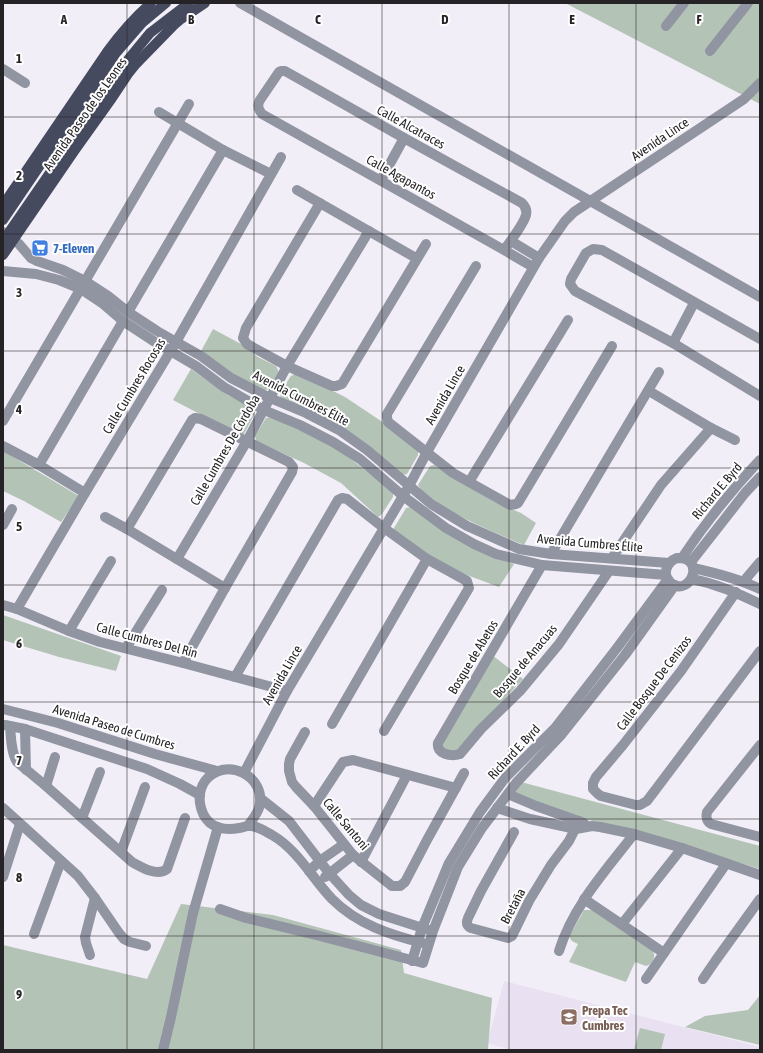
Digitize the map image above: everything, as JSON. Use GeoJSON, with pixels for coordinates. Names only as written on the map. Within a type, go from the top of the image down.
{"type":"FeatureCollection","features":[{"type":"Feature","properties":{"kind":"main road","name":"Avenida Paseo de los Leones"},"geometry":{"type":"LineString","coordinates":[[6,200],[107,52],[124,30],[151,3]]}},
{"type":"Feature","properties":{"kind":"main road"},"geometry":{"type":"LineString","coordinates":[[3,220],[116,53],[142,23],[166,3]]}},
{"type":"Feature","properties":{"kind":"main road"},"geometry":{"type":"LineString","coordinates":[[8,241],[60,157],[127,61],[150,34],[189,3]]}},
{"type":"Feature","properties":{"kind":"main road","name":"Avenida Paseo de los Leones"},"geometry":{"type":"LineString","coordinates":[[3,255],[8,241],[29,216],[136,64],[174,25],[205,3]]}},
{"type":"Feature","properties":{"kind":"main road"},"geometry":{"type":"LineString","coordinates":[[6,200],[9,201],[10,205],[22,216],[29,216]]}},
{"type":"Feature","properties":{"kind":"street"},"geometry":{"type":"LineString","coordinates":[[240,3],[760,297]]}},
{"type":"Feature","properties":{"kind":"street"},"geometry":{"type":"LineString","coordinates":[[666,26],[684,3]]}},
{"type":"Feature","properties":{"kind":"street"},"geometry":{"type":"LineString","coordinates":[[710,51],[748,3]]}},
{"type":"Feature","properties":{"kind":"street"},"geometry":{"type":"LineString","coordinates":[[3,82],[6,71],[25,83]]}},
{"type":"Feature","properties":{"kind":"street","name":"Calle Alcatraces"},"geometry":{"type":"LineString","coordinates":[[258,108],[260,100],[281,71],[285,71],[522,203],[526,209],[525,218],[508,246]]}},
{"type":"Feature","properties":{"kind":"street","name":"Avenida Lince"},"geometry":{"type":"LineString","coordinates":[[244,773],[287,691],[409,486],[533,267],[565,221],[574,212],[590,201],[744,99],[760,82]]}},
{"type":"Feature","properties":{"kind":"street"},"geometry":{"type":"LineString","coordinates":[[3,421],[189,104]]}},
{"type":"Feature","properties":{"kind":"street","name":"Calle Agapantos"},"geometry":{"type":"LineString","coordinates":[[258,108],[262,114],[381,180],[508,246],[539,258]]}},
{"type":"Feature","properties":{"kind":"street"},"geometry":{"type":"LineString","coordinates":[[159,112],[223,150],[272,174]]}},
{"type":"Feature","properties":{"kind":"street"},"geometry":{"type":"LineString","coordinates":[[381,180],[404,138]]}},
{"type":"Feature","properties":{"kind":"street"},"geometry":{"type":"LineString","coordinates":[[128,312],[223,150]]}},
{"type":"Feature","properties":{"kind":"street","name":"Calle Cumbres Rocosas"},"geometry":{"type":"LineString","coordinates":[[18,609],[85,493],[176,342],[281,157]]}},
{"type":"Feature","properties":{"kind":"street"},"geometry":{"type":"LineString","coordinates":[[297,190],[416,258]]}},
{"type":"Feature","properties":{"kind":"street"},"geometry":{"type":"LineString","coordinates":[[320,204],[246,328],[243,338],[247,344],[287,366],[332,386],[342,384],[416,258],[426,244]]}},
{"type":"Feature","properties":{"kind":"street","name":"Calle Cumbres De Córdoba"},"geometry":{"type":"LineString","coordinates":[[177,559],[264,410],[287,366],[369,231]]}},
{"type":"Feature","properties":{"kind":"street","name":"Avenida Cumbres Élite"},"geometry":{"type":"LineString","coordinates":[[3,232],[8,241],[19,244],[30,258],[63,270],[83,285],[124,322],[196,366],[224,387],[264,410],[300,425],[333,442],[360,459],[402,496],[446,528],[474,544],[496,554],[530,563],[609,571],[670,580]]}},
{"type":"Feature","properties":{"kind":"street","name":"Calle Agapantos"},"geometry":{"type":"LineString","coordinates":[[508,246],[533,267]]}},
{"type":"Feature","properties":{"kind":"street"},"geometry":{"type":"LineString","coordinates":[[760,339],[602,250],[593,249],[586,253],[571,279],[570,284],[575,291],[672,343],[760,396]]}},
{"type":"Feature","properties":{"kind":"street"},"geometry":{"type":"LineString","coordinates":[[476,266],[387,414],[388,422],[453,473],[510,505],[518,503],[612,346]]}},
{"type":"Feature","properties":{"kind":"street","name":"Avenida Cumbres Élite"},"geometry":{"type":"LineString","coordinates":[[3,271],[36,274],[83,285],[108,296],[128,312],[157,331],[201,356],[231,378],[339,430],[367,450],[431,504],[467,526],[519,549],[551,554],[669,563]]}},
{"type":"Feature","properties":{"kind":"street"},"geometry":{"type":"LineString","coordinates":[[672,343],[694,303]]}},
{"type":"Feature","properties":{"kind":"street"},"geometry":{"type":"LineString","coordinates":[[470,482],[568,320]]}},
{"type":"Feature","properties":{"kind":"street"},"geometry":{"type":"LineString","coordinates":[[39,466],[124,322]]}},
{"type":"Feature","properties":{"kind":"street"},"geometry":{"type":"LineString","coordinates":[[551,554],[659,372]]}},
{"type":"Feature","properties":{"kind":"street"},"geometry":{"type":"LineString","coordinates":[[649,391],[711,428],[735,440]]}},
{"type":"Feature","properties":{"kind":"street"},"geometry":{"type":"LineString","coordinates":[[127,529],[192,420],[195,418],[201,419],[289,462],[293,467],[292,472],[183,663]]}},
{"type":"Feature","properties":{"kind":"street"},"geometry":{"type":"LineString","coordinates":[[612,558],[661,485],[711,428]]}},
{"type":"Feature","properties":{"kind":"street"},"geometry":{"type":"LineString","coordinates":[[3,446],[85,493]]}},
{"type":"Feature","properties":{"kind":"street","name":"Richard E. Byrd"},"geometry":{"type":"LineString","coordinates":[[689,563],[696,537],[739,483],[760,460]]}},
{"type":"Feature","properties":{"kind":"street","name":"Richard E. Byrd"},"geometry":{"type":"LineString","coordinates":[[689,563],[745,493],[760,477]]}},
{"type":"Feature","properties":{"kind":"street"},"geometry":{"type":"LineString","coordinates":[[235,676],[338,500],[346,498],[427,559],[467,581],[469,588],[384,731]]}},
{"type":"Feature","properties":{"kind":"street"},"geometry":{"type":"LineString","coordinates":[[3,525],[12,509]]}},
{"type":"Feature","properties":{"kind":"street"},"geometry":{"type":"LineString","coordinates":[[105,517],[225,588]]}},
{"type":"Feature","properties":{"kind":"street"},"geometry":{"type":"LineString","coordinates":[[530,563],[533,551]]}},
{"type":"Feature","properties":{"kind":"street"},"geometry":{"type":"LineString","coordinates":[[689,563],[694,574],[688,583],[680,586],[670,580],[666,571],[669,563],[677,558],[709,571],[744,581],[760,589]]}},
{"type":"Feature","properties":{"kind":"street"},"geometry":{"type":"LineString","coordinates":[[332,724],[427,559]]}},
{"type":"Feature","properties":{"kind":"street"},"geometry":{"type":"LineString","coordinates":[[69,631],[111,561]]}},
{"type":"Feature","properties":{"kind":"street"},"geometry":{"type":"LineString","coordinates":[[744,581],[760,562]]}},
{"type":"Feature","properties":{"kind":"street","name":"Bosque de Abetos"},"geometry":{"type":"LineString","coordinates":[[451,756],[439,751],[437,748],[438,743],[542,565]]}},
{"type":"Feature","properties":{"kind":"street","name":"Bosque de Anacuas"},"geometry":{"type":"LineString","coordinates":[[451,756],[455,756],[463,751],[481,730],[520,691],[559,644],[609,571]]}},
{"type":"Feature","properties":{"kind":"street"},"geometry":{"type":"LineString","coordinates":[[692,579],[736,592],[760,604]]}},
{"type":"Feature","properties":{"kind":"street","name":"Richard E. Byrd"},"geometry":{"type":"LineString","coordinates":[[670,580],[554,728],[505,778],[480,812],[449,863],[427,930],[429,944],[422,964],[412,961],[418,942],[427,930],[458,868],[482,828],[516,782],[562,734],[626,655],[670,580]]}},
{"type":"Feature","properties":{"kind":"street"},"geometry":{"type":"LineString","coordinates":[[126,648],[162,590]]}},
{"type":"Feature","properties":{"kind":"street","name":"Calle Bosque De Cenizos"},"geometry":{"type":"LineString","coordinates":[[736,592],[681,671],[596,777],[593,783],[593,789],[601,796],[636,805],[640,805],[647,800],[760,651]]}},
{"type":"Feature","properties":{"kind":"street","name":"Calle Cumbres Del Rin"},"geometry":{"type":"LineString","coordinates":[[3,605],[18,609],[69,631],[100,642],[235,676],[287,691]]}},
{"type":"Feature","properties":{"kind":"street","name":"Avenida Paseo de Cumbres"},"geometry":{"type":"LineString","coordinates":[[3,709],[58,723],[155,754],[217,771]]}},
{"type":"Feature","properties":{"kind":"street"},"geometry":{"type":"LineString","coordinates":[[52,738],[58,723]]}},
{"type":"Feature","properties":{"kind":"street"},"geometry":{"type":"LineString","coordinates":[[185,818],[167,869],[159,872],[144,868],[132,862],[17,762],[14,757],[6,725],[25,729],[147,769],[200,795]]}},
{"type":"Feature","properties":{"kind":"street"},"geometry":{"type":"LineString","coordinates":[[25,729],[26,770]]}},
{"type":"Feature","properties":{"kind":"street","name":"Calle Santoni"},"geometry":{"type":"LineString","coordinates":[[305,732],[290,759],[289,771],[292,782],[314,806],[353,855],[392,886],[400,886],[405,882],[426,840],[464,773]]}},
{"type":"Feature","properties":{"kind":"street"},"geometry":{"type":"LineString","coordinates":[[760,745],[706,812],[706,819],[711,824],[760,836]]}},
{"type":"Feature","properties":{"kind":"street"},"geometry":{"type":"LineString","coordinates":[[46,786],[56,758]]}},
{"type":"Feature","properties":{"kind":"street"},"geometry":{"type":"LineString","coordinates":[[314,806],[343,762],[353,760],[456,788]]}},
{"type":"Feature","properties":{"kind":"street"},"geometry":{"type":"LineString","coordinates":[[248,826],[259,808],[260,798],[258,788],[252,779],[236,769],[217,771],[204,782],[200,795],[200,807],[210,823],[228,830],[248,826],[258,827],[280,840],[293,851],[332,898],[348,912],[366,924],[388,933],[429,944]]}},
{"type":"Feature","properties":{"kind":"street"},"geometry":{"type":"LineString","coordinates":[[82,818],[100,772]]}},
{"type":"Feature","properties":{"kind":"street"},"geometry":{"type":"LineString","coordinates":[[361,862],[407,775]]}},
{"type":"Feature","properties":{"kind":"street"},"geometry":{"type":"LineString","coordinates":[[505,778],[516,782]]}},
{"type":"Feature","properties":{"kind":"street"},"geometry":{"type":"LineString","coordinates":[[121,852],[146,787]]}},
{"type":"Feature","properties":{"kind":"street"},"geometry":{"type":"LineString","coordinates":[[508,794],[578,825]]}},
{"type":"Feature","properties":{"kind":"street"},"geometry":{"type":"LineString","coordinates":[[260,798],[289,821],[330,873],[349,895],[361,905],[379,914],[427,930]]}},
{"type":"Feature","properties":{"kind":"street"},"geometry":{"type":"LineString","coordinates":[[530,819],[536,806]]}},
{"type":"Feature","properties":{"kind":"street"},"geometry":{"type":"LineString","coordinates":[[3,808],[82,880],[118,933],[124,939],[146,946]]}},
{"type":"Feature","properties":{"kind":"street"},"geometry":{"type":"LineString","coordinates":[[497,808],[530,819],[600,827],[634,834],[682,848],[760,876]]}},
{"type":"Feature","properties":{"kind":"street"},"geometry":{"type":"LineString","coordinates":[[3,877],[20,824]]}},
{"type":"Feature","properties":{"kind":"street","name":"Bretaña"},"geometry":{"type":"LineString","coordinates":[[514,832],[481,891],[467,922],[467,925],[471,928],[508,938],[512,936],[529,901],[578,825]]}},
{"type":"Feature","properties":{"kind":"street"},"geometry":{"type":"LineString","coordinates":[[163,1050],[193,913],[218,827]]}},
{"type":"Feature","properties":{"kind":"street"},"geometry":{"type":"LineString","coordinates":[[559,950],[566,932],[584,899],[634,834]]}},
{"type":"Feature","properties":{"kind":"street"},"geometry":{"type":"LineString","coordinates":[[309,870],[320,860],[344,844]]}},
{"type":"Feature","properties":{"kind":"street"},"geometry":{"type":"LineString","coordinates":[[622,924],[682,848]]}},
{"type":"Feature","properties":{"kind":"street"},"geometry":{"type":"LineString","coordinates":[[319,883],[353,855]]}},
{"type":"Feature","properties":{"kind":"street"},"geometry":{"type":"LineString","coordinates":[[34,934],[61,861]]}},
{"type":"Feature","properties":{"kind":"street"},"geometry":{"type":"LineString","coordinates":[[646,979],[726,864]]}},
{"type":"Feature","properties":{"kind":"street"},"geometry":{"type":"LineString","coordinates":[[90,955],[85,937],[95,898]]}},
{"type":"Feature","properties":{"kind":"street"},"geometry":{"type":"LineString","coordinates":[[584,899],[664,954]]}},
{"type":"Feature","properties":{"kind":"street"},"geometry":{"type":"LineString","coordinates":[[703,979],[760,900]]}},
{"type":"Feature","properties":{"kind":"street"},"geometry":{"type":"LineString","coordinates":[[220,909],[246,918],[412,961]]}},
{"type":"Feature","properties":{"kind":"shaded area","name":"Prepa Tec Cumbres"},"geometry":{"type":"Polygon","coordinates":[[[504,981],[760,1047],[760,1050],[512,1050],[487,1043],[504,981]]]}},
{"type":"Feature","properties":{"kind":"green space"},"geometry":{"type":"Polygon","coordinates":[[[565,3],[760,3],[760,104],[565,3]]]}},
{"type":"Feature","properties":{"kind":"green space"},"geometry":{"type":"Polygon","coordinates":[[[213,329],[241,344],[258,357],[276,366],[278,373],[269,389],[261,391],[200,353],[213,329]]]}},
{"type":"Feature","properties":{"kind":"green space"},"geometry":{"type":"Polygon","coordinates":[[[191,369],[229,396],[252,407],[255,413],[244,434],[238,434],[173,400],[191,369]]]}},
{"type":"Feature","properties":{"kind":"green space"},"geometry":{"type":"Polygon","coordinates":[[[294,374],[299,374],[345,397],[393,429],[418,450],[418,455],[407,474],[402,475],[281,398],[280,394],[290,377],[294,374]]]}},
{"type":"Feature","properties":{"kind":"green space"},"geometry":{"type":"Polygon","coordinates":[[[271,417],[308,433],[342,452],[393,492],[393,497],[382,514],[378,517],[341,483],[304,463],[256,441],[255,436],[266,418],[271,417]]]}},
{"type":"Feature","properties":{"kind":"green space"},"geometry":{"type":"Polygon","coordinates":[[[3,451],[79,496],[61,522],[3,491],[3,451]]]}},
{"type":"Feature","properties":{"kind":"green space"},"geometry":{"type":"Polygon","coordinates":[[[434,465],[493,501],[521,513],[536,523],[524,545],[464,518],[431,498],[424,492],[418,485],[430,466],[434,465]]]}},
{"type":"Feature","properties":{"kind":"green space"},"geometry":{"type":"Polygon","coordinates":[[[410,507],[491,555],[514,564],[499,587],[448,568],[394,533],[394,528],[406,508],[410,507]]]}},
{"type":"Feature","properties":{"kind":"green space"},"geometry":{"type":"Polygon","coordinates":[[[3,615],[121,656],[116,671],[59,657],[3,640],[3,615]]]}},
{"type":"Feature","properties":{"kind":"green space"},"geometry":{"type":"Polygon","coordinates":[[[492,655],[523,679],[456,752],[443,749],[441,741],[492,655]]]}},
{"type":"Feature","properties":{"kind":"green space"},"geometry":{"type":"Polygon","coordinates":[[[521,782],[760,846],[760,869],[624,828],[596,822],[555,810],[516,794],[521,782]]]}},
{"type":"Feature","properties":{"kind":"green space"},"geometry":{"type":"Polygon","coordinates":[[[181,904],[273,915],[401,950],[404,973],[492,998],[488,1050],[3,1050],[3,945],[147,979],[181,904]]]}},
{"type":"Feature","properties":{"kind":"green space"},"geometry":{"type":"Polygon","coordinates":[[[584,910],[592,910],[653,951],[654,959],[652,962],[646,966],[635,962],[626,982],[569,962],[578,944],[571,940],[570,935],[584,910]]]}},
{"type":"Feature","properties":{"kind":"green space"},"geometry":{"type":"Polygon","coordinates":[[[760,995],[760,1045],[685,1027],[705,1016],[748,1010],[760,995]]]}},
{"type":"Feature","properties":{"kind":"green space"},"geometry":{"type":"Polygon","coordinates":[[[640,1028],[665,1034],[661,1050],[634,1050],[640,1028]]]}},
{"type":"Feature","properties":{"kind":"place","name":"7-Eleven"},"geometry":{"type":"Point","coordinates":[40,248]}},
{"type":"Feature","properties":{"kind":"place","name":"Prepa Tec Cumbres"},"geometry":{"type":"Point","coordinates":[569,1017]}}]}
